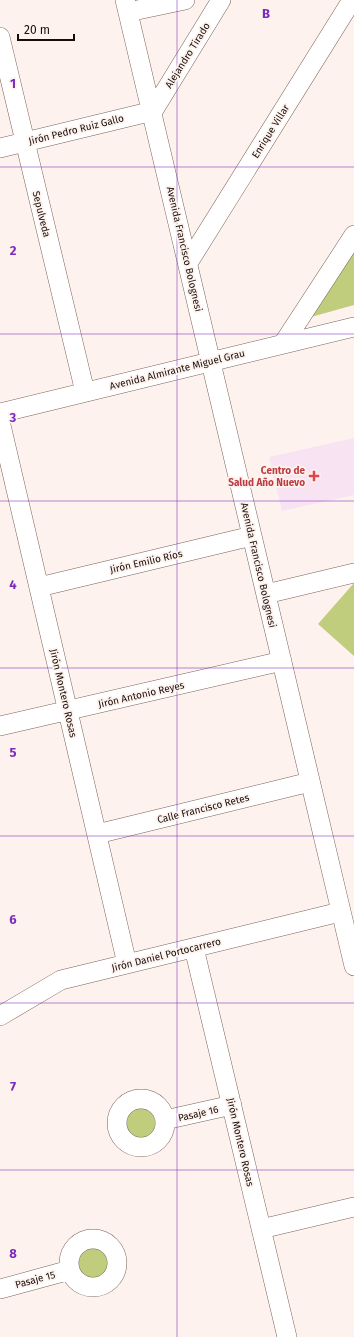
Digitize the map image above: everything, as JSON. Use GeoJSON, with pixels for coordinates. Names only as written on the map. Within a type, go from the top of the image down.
{"type":"FeatureCollection","features":[{"type":"Feature","properties":{"kind":"street"},"geometry":{"type":"LineString","coordinates":[[127,6],[185,0]]}},
{"type":"Feature","properties":{"kind":"street","name":"Alejandro Tirado"},"geometry":{"type":"LineString","coordinates":[[153,111],[221,0]]}},
{"type":"Feature","properties":{"kind":"street","name":"Enrique Villar"},"geometry":{"type":"LineString","coordinates":[[188,262],[352,0]]}},
{"type":"Feature","properties":{"kind":"street","name":"Avenida Francisco Bolognesi"},"geometry":{"type":"LineString","coordinates":[[127,6],[354,966]]}},
{"type":"Feature","properties":{"kind":"street","name":"Sepulveda"},"geometry":{"type":"LineString","coordinates":[[0,37],[85,392]]}},
{"type":"Feature","properties":{"kind":"street","name":"Jirón Pedro Ruiz Gallo"},"geometry":{"type":"LineString","coordinates":[[0,148],[153,111]]}},
{"type":"Feature","properties":{"kind":"street"},"geometry":{"type":"LineString","coordinates":[[283,344],[354,235]]}},
{"type":"Feature","properties":{"kind":"street","name":"Avenida Almirante Miguel Grau"},"geometry":{"type":"LineString","coordinates":[[0,413],[354,327]]}},
{"type":"Feature","properties":{"kind":"street","name":"Jirón Montero Rosas"},"geometry":{"type":"LineString","coordinates":[[0,422],[128,964]]}},
{"type":"Feature","properties":{"kind":"street","name":"Jirón Emilio Ríos"},"geometry":{"type":"LineString","coordinates":[[39,587],[252,536]]}},
{"type":"Feature","properties":{"kind":"street"},"geometry":{"type":"LineString","coordinates":[[266,594],[354,573]]}},
{"type":"Feature","properties":{"kind":"street","name":"Jirón Antonio Reyes"},"geometry":{"type":"LineString","coordinates":[[0,726],[282,661]]}},
{"type":"Feature","properties":{"kind":"street","name":"Calle Francisco Retes"},"geometry":{"type":"LineString","coordinates":[[97,834],[310,782]]}},
{"type":"Feature","properties":{"kind":"street","name":"Jirón Daniel Portocarrero"},"geometry":{"type":"LineString","coordinates":[[0,1016],[61,980],[340,912]]}},
{"type":"Feature","properties":{"kind":"street","name":"Jirón Montero Rosas"},"geometry":{"type":"LineString","coordinates":[[194,948],[287,1337]]}},
{"type":"Feature","properties":{"kind":"street","name":"Pasaje 16"},"geometry":{"type":"LineString","coordinates":[[165,1120],[232,1105]]}},
{"type":"Feature","properties":{"kind":"street"},"geometry":{"type":"LineString","coordinates":[[261,1229],[354,1207]]}},
{"type":"Feature","properties":{"kind":"street","name":"Pasaje 15"},"geometry":{"type":"LineString","coordinates":[[0,1289],[70,1270]]}},
{"type":"Feature","properties":{"kind":"shaded area","name":"Centro de Salud Año Nuevo"},"geometry":{"type":"Polygon","coordinates":[[[354,438],[354,495],[282,511],[269,457],[354,438]]]}},
{"type":"Feature","properties":{"kind":"green space"},"geometry":{"type":"Polygon","coordinates":[[[354,248],[354,305],[311,317],[354,248]]]}},
{"type":"Feature","properties":{"kind":"green space"},"geometry":{"type":"Polygon","coordinates":[[[354,583],[354,656],[318,624],[354,583]]]}},
{"type":"Feature","properties":{"kind":"green space"},"geometry":{"type":"Polygon","coordinates":[[[140,1108],[151,1112],[155,1123],[151,1134],[140,1138],[129,1134],[125,1123],[129,1112],[140,1108]]]}},
{"type":"Feature","properties":{"kind":"green space"},"geometry":{"type":"Polygon","coordinates":[[[93,1248],[103,1253],[108,1263],[103,1273],[93,1278],[83,1273],[78,1263],[83,1253],[93,1248]]]}},
{"type":"Feature","properties":{"kind":"place","name":"Centro de Salud Año Nuevo"},"geometry":{"type":"Point","coordinates":[314,476]}}]}
